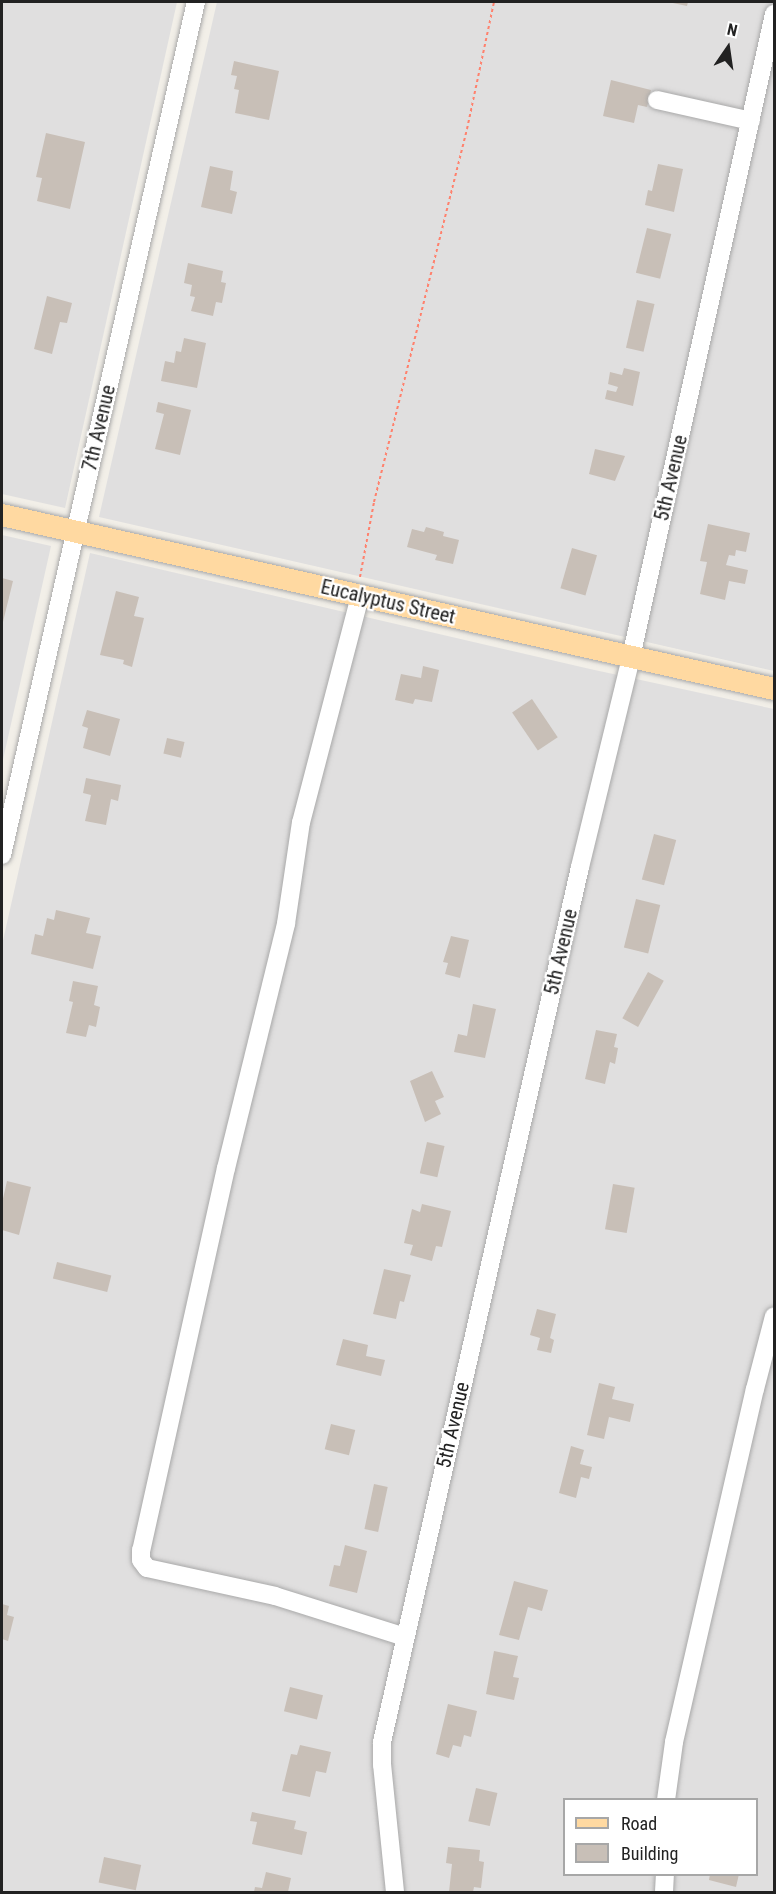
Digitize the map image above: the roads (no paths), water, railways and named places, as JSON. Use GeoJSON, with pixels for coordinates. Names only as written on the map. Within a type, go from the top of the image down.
{"type":"FeatureCollection","features":[{"type":"Feature","properties":{"kind":"main road","name":"Eucalyptus Street"},"geometry":{"type":"LineString","coordinates":[[2,515],[774,689]]}},
{"type":"Feature","properties":{"kind":"street","name":"7th Avenue"},"geometry":{"type":"LineString","coordinates":[[2,855],[196,2]]}},
{"type":"Feature","properties":{"kind":"street","name":"5th Avenue"},"geometry":{"type":"LineString","coordinates":[[395,1893],[382,1765],[382,1742],[578,879],[632,657],[774,14]]}},
{"type":"Feature","properties":{"kind":"street"},"geometry":{"type":"LineString","coordinates":[[657,100],[751,121]]}},
{"type":"Feature","properties":{"kind":"street"},"geometry":{"type":"LineString","coordinates":[[360,596],[301,822],[286,924],[228,1158],[141,1550],[141,1560],[147,1568],[274,1596],[405,1637]]}},
{"type":"Feature","properties":{"kind":"street"},"geometry":{"type":"LineString","coordinates":[[666,1798],[674,1742],[755,1389],[774,1316]]}},
{"type":"Feature","properties":{"kind":"street"},"geometry":{"type":"LineString","coordinates":[[664,1893],[665,1876]]}}]}
